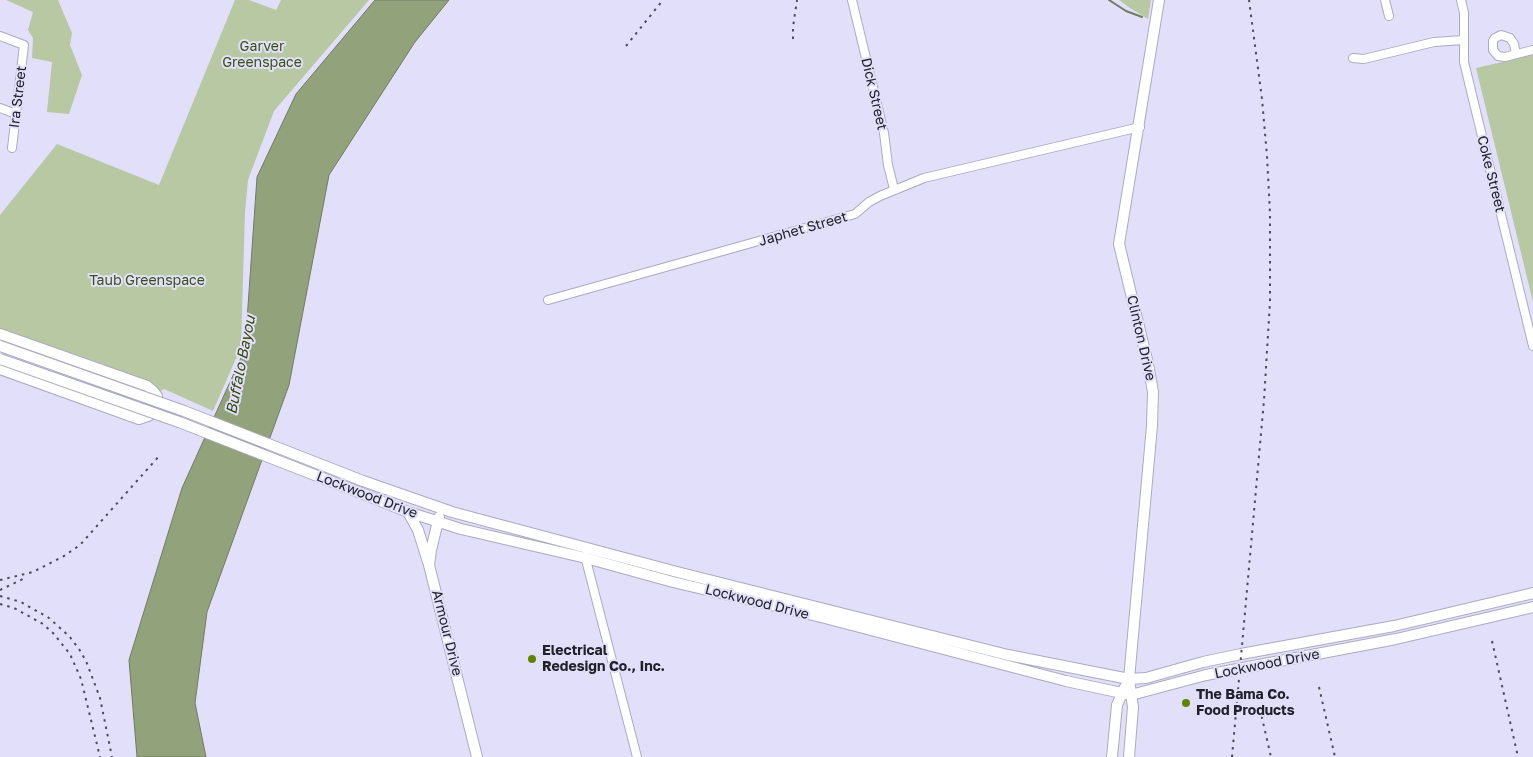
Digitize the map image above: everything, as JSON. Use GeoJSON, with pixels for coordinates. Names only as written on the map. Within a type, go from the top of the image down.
{"type":"FeatureCollection","features":[{"type":"Feature","properties":{"kind":"main road","name":"Clinton Drive"},"geometry":{"type":"LineString","coordinates":[[1129,757],[1133,707],[1127,694],[1152,426],[1153,392],[1119,244],[1160,0]]}},
{"type":"Feature","properties":{"kind":"main road"},"geometry":{"type":"LineString","coordinates":[[0,334],[147,386],[157,396],[150,416],[144,419],[132,418],[0,369]]}},
{"type":"Feature","properties":{"kind":"main road","name":"Lockwood Drive"},"geometry":{"type":"LineString","coordinates":[[0,346],[184,411],[362,481],[441,508],[578,545],[675,577]]}},
{"type":"Feature","properties":{"kind":"main road","name":"Lockwood Drive"},"geometry":{"type":"LineString","coordinates":[[0,359],[179,422],[408,512],[462,529],[675,577],[955,647],[984,655],[1030,672],[1127,694],[1206,675],[1396,639],[1533,607]]}},
{"type":"Feature","properties":{"kind":"main road","name":"Armour Drive"},"geometry":{"type":"LineString","coordinates":[[441,508],[429,565],[476,757]]}},
{"type":"Feature","properties":{"kind":"main road"},"geometry":{"type":"LineString","coordinates":[[408,512],[418,530],[429,565]]}},
{"type":"Feature","properties":{"kind":"main road","name":"Lockwood Drive"},"geometry":{"type":"LineString","coordinates":[[984,655],[1032,660],[1129,680],[1146,678],[1231,656],[1394,626],[1533,593]]}},
{"type":"Feature","properties":{"kind":"main road"},"geometry":{"type":"LineString","coordinates":[[1030,672],[1032,660]]}},
{"type":"Feature","properties":{"kind":"main road","name":"Clinton Drive"},"geometry":{"type":"LineString","coordinates":[[1112,757],[1117,705],[1127,694]]}},
{"type":"Feature","properties":{"kind":"street","name":"Dick Street"},"geometry":{"type":"LineString","coordinates":[[852,0],[884,133],[888,165],[894,189]]}},
{"type":"Feature","properties":{"kind":"street"},"geometry":{"type":"LineString","coordinates":[[1385,0],[1389,16]]}},
{"type":"Feature","properties":{"kind":"street","name":"Coke Street"},"geometry":{"type":"LineString","coordinates":[[1462,0],[1464,13],[1464,62],[1533,346]]}},
{"type":"Feature","properties":{"kind":"street","name":"Ira Street"},"geometry":{"type":"LineString","coordinates":[[0,36],[24,45],[12,148]]}},
{"type":"Feature","properties":{"kind":"street"},"geometry":{"type":"LineString","coordinates":[[1353,58],[1364,58],[1434,42],[1463,40]]}},
{"type":"Feature","properties":{"kind":"street"},"geometry":{"type":"LineString","coordinates":[[1516,54],[1533,50]]}},
{"type":"Feature","properties":{"kind":"street"},"geometry":{"type":"LineString","coordinates":[[0,108],[16,114]]}},
{"type":"Feature","properties":{"kind":"street","name":"Japhet Street"},"geometry":{"type":"LineString","coordinates":[[548,300],[855,214],[869,202],[894,189],[924,178],[1140,127]]}},
{"type":"Feature","properties":{"kind":"street"},"geometry":{"type":"LineString","coordinates":[[578,545],[586,558],[637,757]]}},
{"type":"Feature","properties":{"kind":"green space"},"geometry":{"type":"Polygon","coordinates":[[[6,0],[58,0],[72,33],[70,45],[82,75],[69,114],[47,112],[52,62],[32,58],[33,38],[28,30],[33,12],[6,0]]]}},
{"type":"Feature","properties":{"kind":"green space","name":"Taub Greenspace"},"geometry":{"type":"Polygon","coordinates":[[[235,0],[249,0],[276,10],[281,0],[369,0],[274,111],[248,180],[245,212],[241,347],[213,411],[164,389],[159,392],[0,330],[0,215],[57,144],[159,185],[235,0]]]}},
{"type":"Feature","properties":{"kind":"green space"},"geometry":{"type":"Polygon","coordinates":[[[1119,0],[1151,0],[1148,19],[1130,8],[1119,0]]]}},
{"type":"Feature","properties":{"kind":"green space"},"geometry":{"type":"Polygon","coordinates":[[[1533,55],[1533,302],[1476,68],[1533,55]]]}},
{"type":"Feature","properties":{"kind":"water","name":"Buffalo Bayou"},"geometry":{"type":"Polygon","coordinates":[[[375,0],[449,0],[415,42],[329,175],[289,385],[207,612],[195,703],[206,757],[137,757],[129,660],[182,488],[245,349],[257,177],[296,94],[375,0]]]}},
{"type":"Feature","properties":{"kind":"waterway"},"geometry":{"type":"LineString","coordinates":[[1109,0],[1126,11],[1142,17]]}},
{"type":"Feature","properties":{"kind":"railway"},"geometry":{"type":"LineString","coordinates":[[626,46],[663,0]]}},
{"type":"Feature","properties":{"kind":"railway"},"geometry":{"type":"LineString","coordinates":[[793,39],[797,0]]}},
{"type":"Feature","properties":{"kind":"railway"},"geometry":{"type":"LineString","coordinates":[[1232,757],[1264,400],[1270,302],[1270,213],[1267,156],[1262,99],[1249,0]]}},
{"type":"Feature","properties":{"kind":"railway"},"geometry":{"type":"LineString","coordinates":[[0,580],[33,572],[64,556],[80,545],[160,455]]}},
{"type":"Feature","properties":{"kind":"railway"},"geometry":{"type":"LineString","coordinates":[[0,590],[23,579]]}},
{"type":"Feature","properties":{"kind":"railway"},"geometry":{"type":"LineString","coordinates":[[0,596],[21,602],[49,618],[69,636],[79,649],[86,661],[100,698],[112,757]]}},
{"type":"Feature","properties":{"kind":"railway"},"geometry":{"type":"LineString","coordinates":[[0,604],[14,608],[43,624],[70,654],[81,679],[100,757]]}},
{"type":"Feature","properties":{"kind":"railway"},"geometry":{"type":"LineString","coordinates":[[1492,641],[1518,757]]}},
{"type":"Feature","properties":{"kind":"railway"},"geometry":{"type":"LineString","coordinates":[[1319,687],[1335,757]]}},
{"type":"Feature","properties":{"kind":"railway"},"geometry":{"type":"LineString","coordinates":[[1260,709],[1271,757]]}},
{"type":"Feature","properties":{"kind":"place","name":"Electrical Redesign Co., Inc."},"geometry":{"type":"Point","coordinates":[532,659]}},
{"type":"Feature","properties":{"kind":"place","name":"The Bama Co. Food Products"},"geometry":{"type":"Point","coordinates":[1186,703]}},
{"type":"Feature","properties":{"kind":"park label","name":"Garver Greenspace"},"geometry":{"type":"Point","coordinates":[262,56]}}]}
